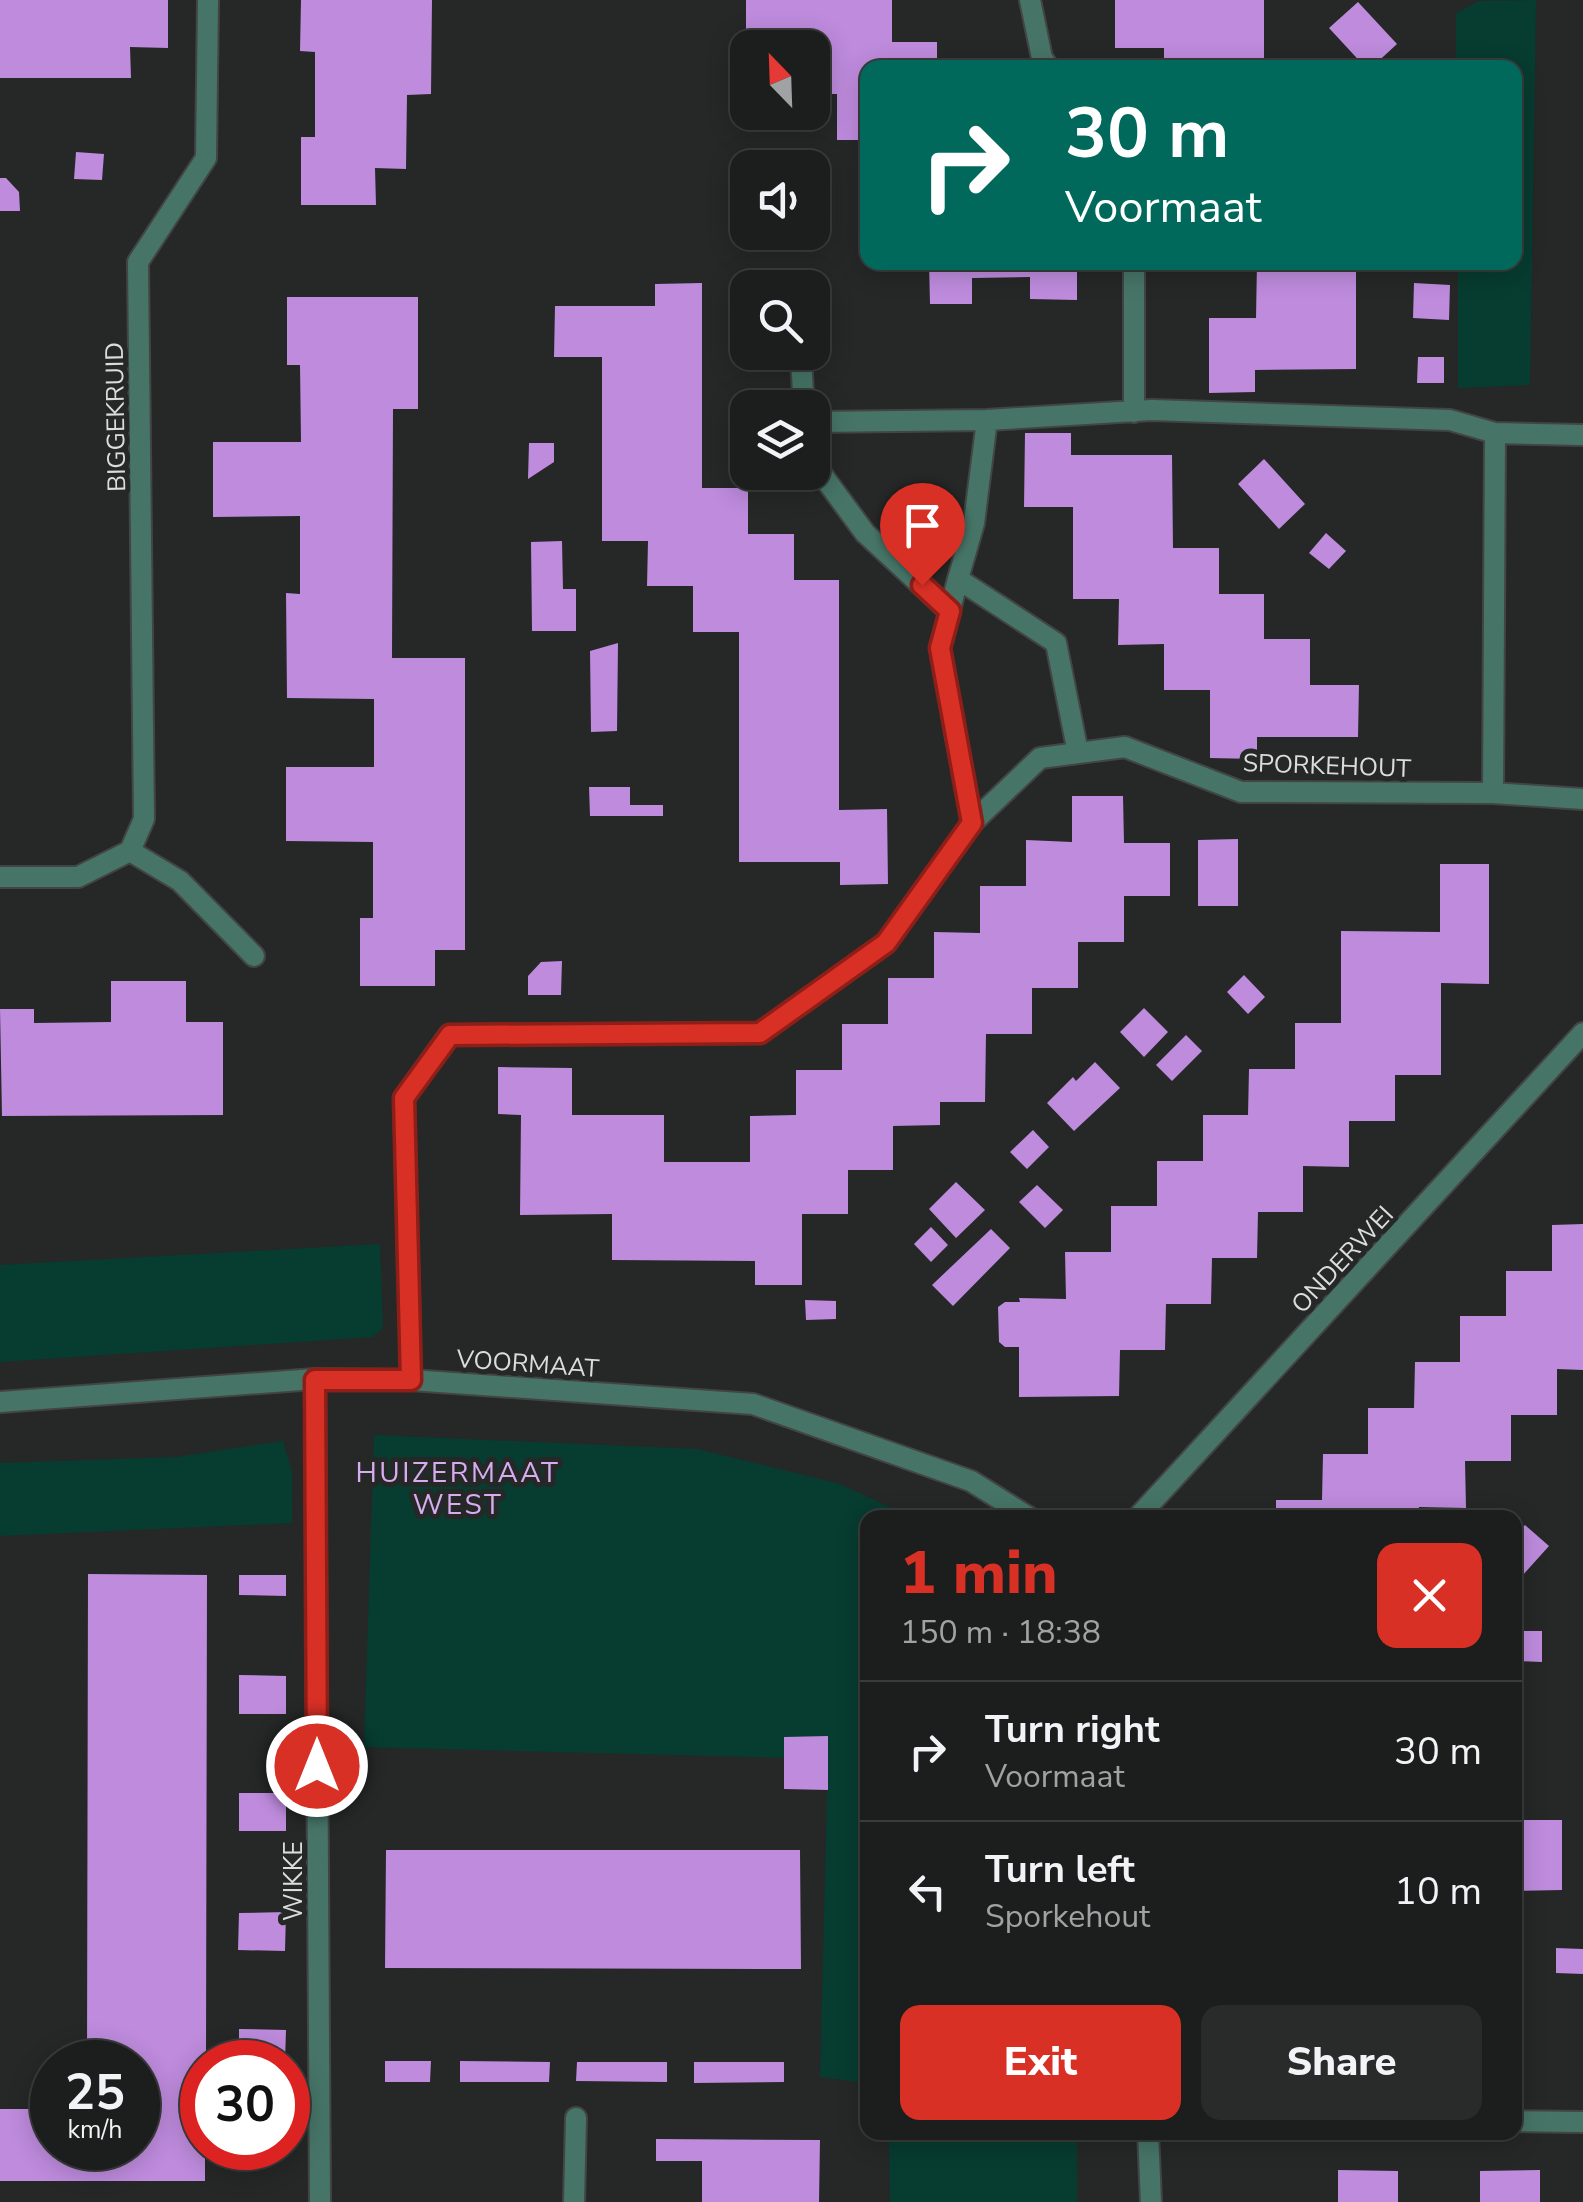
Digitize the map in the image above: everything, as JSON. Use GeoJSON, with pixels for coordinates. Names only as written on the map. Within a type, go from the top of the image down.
{"type":"FeatureCollection","features":[{"type":"Feature","properties":{"kind":"street","name":"BIGGEKRUID"},"geometry":{"type":"LineString","coordinates":[[130,851],[144,820],[138,262],[206,158],[208,0]]}},
{"type":"Feature","properties":{"kind":"street"},"geometry":{"type":"LineString","coordinates":[[1030,0],[1043,60]]}},
{"type":"Feature","properties":{"kind":"street"},"geometry":{"type":"LineString","coordinates":[[1134,270],[1134,412]]}},
{"type":"Feature","properties":{"kind":"street"},"geometry":{"type":"LineString","coordinates":[[830,422],[988,420],[1172,410],[1450,420],[1495,434],[1583,435]]}},
{"type":"Feature","properties":{"kind":"street"},"geometry":{"type":"LineString","coordinates":[[972,823],[940,648],[974,523],[988,420]]}},
{"type":"Feature","properties":{"kind":"street"},"geometry":{"type":"LineString","coordinates":[[1493,794],[1495,434]]}},
{"type":"Feature","properties":{"kind":"street"},"geometry":{"type":"LineString","coordinates":[[830,485],[865,533],[950,611]]}},
{"type":"Feature","properties":{"kind":"street"},"geometry":{"type":"LineString","coordinates":[[958,580],[1056,643],[1078,753]]}},
{"type":"Feature","properties":{"kind":"street","name":"SPORKEHOUT"},"geometry":{"type":"LineString","coordinates":[[411,1380],[404,1098],[450,1035],[760,1033],[886,943],[972,823],[1040,758],[1125,747],[1242,792],[1493,794],[1583,799]]}},
{"type":"Feature","properties":{"kind":"street"},"geometry":{"type":"LineString","coordinates":[[0,877],[78,877],[130,851],[180,881],[254,956]]}},
{"type":"Feature","properties":{"kind":"street","name":"ONDERWEI"},"geometry":{"type":"LineString","coordinates":[[1145,1510],[1583,1034]]}},
{"type":"Feature","properties":{"kind":"street","name":"VOORMAAT"},"geometry":{"type":"LineString","coordinates":[[0,1402],[315,1380],[411,1380],[753,1404],[971,1481],[1017,1510]]}},
{"type":"Feature","properties":{"kind":"street","name":"WIKKE"},"geometry":{"type":"LineString","coordinates":[[315,1380],[320,2202]]}},
{"type":"Feature","properties":{"kind":"street"},"geometry":{"type":"LineString","coordinates":[[574,2202],[576,2118]]}},
{"type":"Feature","properties":{"kind":"street"},"geometry":{"type":"LineString","coordinates":[[1522,2122],[1583,2122]]}},
{"type":"Feature","properties":{"kind":"street"},"geometry":{"type":"LineString","coordinates":[[1148,2140],[1151,2202]]}},
{"type":"Feature","properties":{"kind":"green space"},"geometry":{"type":"Polygon","coordinates":[[[1536,0],[1530,385],[1458,388],[1458,270],[1522,270],[1522,60],[1456,60],[1456,13],[1479,1],[1536,0]]]}},
{"type":"Feature","properties":{"kind":"green space"},"geometry":{"type":"Polygon","coordinates":[[[380,1244],[383,1328],[372,1337],[0,1362],[0,1265],[380,1244]]]}},
{"type":"Feature","properties":{"kind":"green space"},"geometry":{"type":"Polygon","coordinates":[[[374,1435],[697,1449],[837,1483],[897,1510],[860,1510],[860,2082],[820,2077],[828,1759],[364,1747],[374,1435]]]}},
{"type":"Feature","properties":{"kind":"green space"},"geometry":{"type":"Polygon","coordinates":[[[283,1441],[292,1472],[292,1523],[0,1536],[0,1463],[176,1457],[283,1441]]]}},
{"type":"Feature","properties":{"kind":"green space"},"geometry":{"type":"Polygon","coordinates":[[[889,2140],[1077,2140],[1077,2202],[890,2202],[889,2140]]]}},
{"type":"Feature","properties":{"kind":"building"},"geometry":{"type":"Polygon","coordinates":[[[0,0],[168,0],[168,48],[130,47],[131,78],[0,78],[0,0]]]}},
{"type":"Feature","properties":{"kind":"building"},"geometry":{"type":"Polygon","coordinates":[[[301,0],[432,0],[431,94],[407,95],[406,169],[375,168],[376,205],[301,205],[301,137],[315,137],[315,52],[300,51],[301,0]]]}},
{"type":"Feature","properties":{"kind":"building"},"geometry":{"type":"Polygon","coordinates":[[[746,0],[892,0],[892,42],[937,42],[937,60],[860,60],[860,140],[837,140],[837,94],[830,94],[830,30],[746,30],[746,0]]]}},
{"type":"Feature","properties":{"kind":"building"},"geometry":{"type":"Polygon","coordinates":[[[1115,0],[1264,0],[1264,60],[1164,60],[1164,48],[1115,48],[1115,0]]]}},
{"type":"Feature","properties":{"kind":"building"},"geometry":{"type":"Polygon","coordinates":[[[1358,2],[1397,44],[1380,60],[1359,60],[1329,28],[1358,2]]]}},
{"type":"Feature","properties":{"kind":"building"},"geometry":{"type":"Polygon","coordinates":[[[76,152],[104,154],[102,180],[74,179],[76,152]]]}},
{"type":"Feature","properties":{"kind":"building"},"geometry":{"type":"Polygon","coordinates":[[[0,178],[6,178],[19,192],[20,211],[0,211],[0,178]]]}},
{"type":"Feature","properties":{"kind":"building"},"geometry":{"type":"Polygon","coordinates":[[[929,270],[1077,270],[1077,300],[1030,299],[1030,277],[972,278],[972,304],[930,304],[929,270]]]}},
{"type":"Feature","properties":{"kind":"building"},"geometry":{"type":"Polygon","coordinates":[[[1257,270],[1356,270],[1356,369],[1255,370],[1255,392],[1209,393],[1209,318],[1256,318],[1257,270]]]}},
{"type":"Feature","properties":{"kind":"building"},"geometry":{"type":"Polygon","coordinates":[[[702,283],[702,488],[748,490],[748,534],[794,534],[794,580],[839,580],[839,810],[887,809],[888,884],[840,885],[840,862],[739,862],[739,632],[693,632],[693,586],[647,586],[648,541],[602,541],[602,357],[554,357],[555,306],[655,306],[655,284],[702,283]]]}},
{"type":"Feature","properties":{"kind":"building"},"geometry":{"type":"Polygon","coordinates":[[[1414,283],[1450,285],[1449,320],[1413,318],[1414,283]]]}},
{"type":"Feature","properties":{"kind":"building"},"geometry":{"type":"Polygon","coordinates":[[[287,297],[418,297],[418,409],[393,409],[392,658],[465,658],[465,950],[435,950],[435,986],[360,986],[360,918],[373,918],[373,842],[286,841],[286,767],[374,767],[374,699],[287,698],[286,593],[300,594],[300,516],[213,517],[213,442],[301,442],[300,365],[287,365],[287,297]]]}},
{"type":"Feature","properties":{"kind":"building"},"geometry":{"type":"Polygon","coordinates":[[[1418,357],[1444,357],[1444,383],[1417,383],[1418,357]]]}},
{"type":"Feature","properties":{"kind":"building"},"geometry":{"type":"Polygon","coordinates":[[[1025,433],[1071,433],[1071,455],[1172,455],[1173,548],[1219,548],[1219,594],[1264,594],[1264,639],[1310,639],[1310,685],[1359,685],[1358,737],[1257,737],[1257,759],[1210,758],[1210,690],[1164,690],[1164,644],[1118,645],[1119,599],[1073,599],[1073,507],[1024,507],[1025,433]]]}},
{"type":"Feature","properties":{"kind":"building"},"geometry":{"type":"Polygon","coordinates":[[[529,443],[554,443],[554,462],[528,479],[529,443]]]}},
{"type":"Feature","properties":{"kind":"building"},"geometry":{"type":"Polygon","coordinates":[[[1264,459],[1305,504],[1279,529],[1238,484],[1264,459]]]}},
{"type":"Feature","properties":{"kind":"building"},"geometry":{"type":"Polygon","coordinates":[[[1326,533],[1346,551],[1329,569],[1309,553],[1326,533]]]}},
{"type":"Feature","properties":{"kind":"building"},"geometry":{"type":"Polygon","coordinates":[[[562,541],[563,589],[576,589],[576,631],[532,631],[531,542],[562,541]]]}},
{"type":"Feature","properties":{"kind":"building"},"geometry":{"type":"Polygon","coordinates":[[[618,643],[617,731],[591,732],[590,651],[618,643]]]}},
{"type":"Feature","properties":{"kind":"building"},"geometry":{"type":"Polygon","coordinates":[[[589,787],[630,787],[630,805],[663,805],[663,816],[590,816],[589,787]]]}},
{"type":"Feature","properties":{"kind":"building"},"geometry":{"type":"Polygon","coordinates":[[[1072,796],[1123,796],[1124,843],[1170,843],[1170,896],[1124,896],[1124,942],[1078,942],[1078,988],[1032,988],[1032,1034],[986,1034],[985,1102],[940,1102],[940,1125],[893,1126],[893,1170],[848,1170],[848,1214],[802,1214],[802,1285],[755,1285],[755,1261],[612,1260],[612,1214],[520,1215],[521,1115],[498,1114],[498,1067],[572,1068],[572,1115],[664,1115],[664,1162],[750,1162],[750,1116],[796,1115],[796,1070],[842,1070],[842,1024],[888,1024],[888,978],[934,978],[934,932],[980,933],[980,886],[1026,886],[1026,840],[1072,842],[1072,796]]]}},
{"type":"Feature","properties":{"kind":"building"},"geometry":{"type":"Polygon","coordinates":[[[1238,839],[1238,906],[1198,906],[1198,840],[1238,839]]]}},
{"type":"Feature","properties":{"kind":"building"},"geometry":{"type":"Polygon","coordinates":[[[1440,864],[1489,864],[1489,984],[1441,983],[1441,1075],[1395,1075],[1395,1121],[1349,1121],[1349,1167],[1303,1166],[1303,1212],[1258,1212],[1257,1258],[1212,1258],[1211,1304],[1166,1304],[1165,1350],[1120,1350],[1119,1396],[1019,1397],[1019,1347],[1005,1347],[999,1342],[998,1307],[1005,1302],[1020,1302],[1019,1298],[1066,1299],[1065,1252],[1111,1252],[1111,1206],[1157,1206],[1157,1161],[1203,1161],[1203,1115],[1248,1115],[1249,1069],[1295,1069],[1295,1023],[1341,1023],[1341,931],[1440,932],[1440,864]]]}},
{"type":"Feature","properties":{"kind":"building"},"geometry":{"type":"Polygon","coordinates":[[[562,961],[561,995],[528,995],[528,976],[541,962],[562,961]]]}},
{"type":"Feature","properties":{"kind":"building"},"geometry":{"type":"Polygon","coordinates":[[[1244,975],[1265,997],[1248,1014],[1227,992],[1244,975]]]}},
{"type":"Feature","properties":{"kind":"building"},"geometry":{"type":"Polygon","coordinates":[[[111,981],[186,981],[186,1022],[223,1022],[223,1115],[2,1116],[0,1009],[34,1009],[34,1023],[111,1022],[111,981]]]}},
{"type":"Feature","properties":{"kind":"building"},"geometry":{"type":"Polygon","coordinates":[[[1144,1008],[1168,1032],[1144,1057],[1120,1032],[1144,1008]]]}},
{"type":"Feature","properties":{"kind":"building"},"geometry":{"type":"Polygon","coordinates":[[[1186,1035],[1202,1051],[1172,1081],[1156,1065],[1186,1035]]]}},
{"type":"Feature","properties":{"kind":"building"},"geometry":{"type":"Polygon","coordinates":[[[1095,1062],[1120,1088],[1074,1131],[1047,1103],[1095,1062]]]}},
{"type":"Feature","properties":{"kind":"building"},"geometry":{"type":"Polygon","coordinates":[[[1033,1130],[1049,1147],[1027,1169],[1010,1152],[1033,1130]]]}},
{"type":"Feature","properties":{"kind":"building"},"geometry":{"type":"Polygon","coordinates":[[[956,1182],[985,1210],[956,1238],[929,1209],[956,1182]]]}},
{"type":"Feature","properties":{"kind":"building"},"geometry":{"type":"Polygon","coordinates":[[[1037,1185],[1063,1210],[1045,1228],[1019,1202],[1037,1185]]]}},
{"type":"Feature","properties":{"kind":"building"},"geometry":{"type":"Polygon","coordinates":[[[1583,1224],[1583,1370],[1557,1369],[1557,1415],[1511,1415],[1511,1461],[1465,1461],[1466,1508],[1276,1510],[1276,1500],[1322,1500],[1323,1454],[1368,1454],[1368,1408],[1414,1408],[1415,1362],[1460,1362],[1460,1316],[1506,1316],[1506,1271],[1552,1271],[1552,1225],[1583,1224]]]}},
{"type":"Feature","properties":{"kind":"building"},"geometry":{"type":"Polygon","coordinates":[[[931,1227],[948,1245],[931,1262],[914,1244],[931,1227]]]}},
{"type":"Feature","properties":{"kind":"building"},"geometry":{"type":"Polygon","coordinates":[[[991,1229],[1010,1248],[953,1306],[932,1285],[991,1229]]]}},
{"type":"Feature","properties":{"kind":"building"},"geometry":{"type":"Polygon","coordinates":[[[805,1300],[836,1301],[836,1319],[806,1320],[805,1300]]]}},
{"type":"Feature","properties":{"kind":"building"},"geometry":{"type":"Polygon","coordinates":[[[1525,1525],[1549,1546],[1522,1576],[1525,1525]]]}},
{"type":"Feature","properties":{"kind":"building"},"geometry":{"type":"Polygon","coordinates":[[[88,1574],[207,1575],[206,2040],[180,2040],[180,2170],[205,2170],[205,2181],[0,2181],[0,2109],[30,2109],[30,2170],[160,2170],[160,2040],[87,2040],[88,1574]]]}},
{"type":"Feature","properties":{"kind":"building"},"geometry":{"type":"Polygon","coordinates":[[[239,1575],[286,1575],[286,1596],[239,1595],[239,1575]]]}},
{"type":"Feature","properties":{"kind":"building"},"geometry":{"type":"Polygon","coordinates":[[[1522,1631],[1542,1631],[1542,1662],[1522,1661],[1522,1631]]]}},
{"type":"Feature","properties":{"kind":"building"},"geometry":{"type":"Polygon","coordinates":[[[239,1675],[286,1676],[286,1714],[239,1714],[239,1675]]]}},
{"type":"Feature","properties":{"kind":"building"},"geometry":{"type":"Polygon","coordinates":[[[828,1736],[828,1790],[784,1789],[784,1737],[828,1736]]]}},
{"type":"Feature","properties":{"kind":"building"},"geometry":{"type":"Polygon","coordinates":[[[239,1793],[286,1793],[286,1831],[239,1831],[239,1793]]]}},
{"type":"Feature","properties":{"kind":"building"},"geometry":{"type":"Polygon","coordinates":[[[1522,1820],[1562,1820],[1562,1890],[1522,1891],[1522,1820]]]}},
{"type":"Feature","properties":{"kind":"building"},"geometry":{"type":"Polygon","coordinates":[[[386,1850],[800,1850],[801,1969],[385,1968],[386,1850]]]}},
{"type":"Feature","properties":{"kind":"building"},"geometry":{"type":"Polygon","coordinates":[[[286,1912],[285,1951],[238,1950],[239,1913],[286,1912]]]}},
{"type":"Feature","properties":{"kind":"building"},"geometry":{"type":"Polygon","coordinates":[[[1556,1948],[1583,1949],[1583,1974],[1556,1973],[1556,1948]]]}},
{"type":"Feature","properties":{"kind":"building"},"geometry":{"type":"Polygon","coordinates":[[[239,2029],[286,2030],[286,2040],[239,2040],[239,2029]]]}},
{"type":"Feature","properties":{"kind":"building"},"geometry":{"type":"Polygon","coordinates":[[[385,2061],[431,2061],[430,2082],[385,2082],[385,2061]]]}},
{"type":"Feature","properties":{"kind":"building"},"geometry":{"type":"Polygon","coordinates":[[[460,2061],[550,2062],[549,2082],[460,2082],[460,2061]]]}},
{"type":"Feature","properties":{"kind":"building"},"geometry":{"type":"Polygon","coordinates":[[[577,2062],[667,2062],[667,2082],[576,2081],[577,2062]]]}},
{"type":"Feature","properties":{"kind":"building"},"geometry":{"type":"Polygon","coordinates":[[[694,2062],[784,2062],[784,2082],[694,2083],[694,2062]]]}},
{"type":"Feature","properties":{"kind":"building"},"geometry":{"type":"Polygon","coordinates":[[[656,2139],[820,2140],[819,2202],[702,2202],[702,2161],[656,2161],[656,2139]]]}},
{"type":"Feature","properties":{"kind":"building"},"geometry":{"type":"Polygon","coordinates":[[[1338,2170],[1398,2171],[1398,2202],[1338,2202],[1338,2170]]]}},
{"type":"Feature","properties":{"kind":"building"},"geometry":{"type":"Polygon","coordinates":[[[1540,2170],[1540,2202],[1480,2202],[1480,2171],[1540,2170]]]}},
{"type":"Feature","properties":{"kind":"district","name":"HUIZERMAAT WEST"},"geometry":{"type":"Point","coordinates":[458,1488]}},
{"type":"Feature","properties":{"kind":"route"},"geometry":{"type":"LineString","coordinates":[[317,1766],[315,1380],[411,1380],[404,1098],[450,1035],[760,1033],[886,943],[972,823],[940,648],[950,611],[922,585]]}}]}
